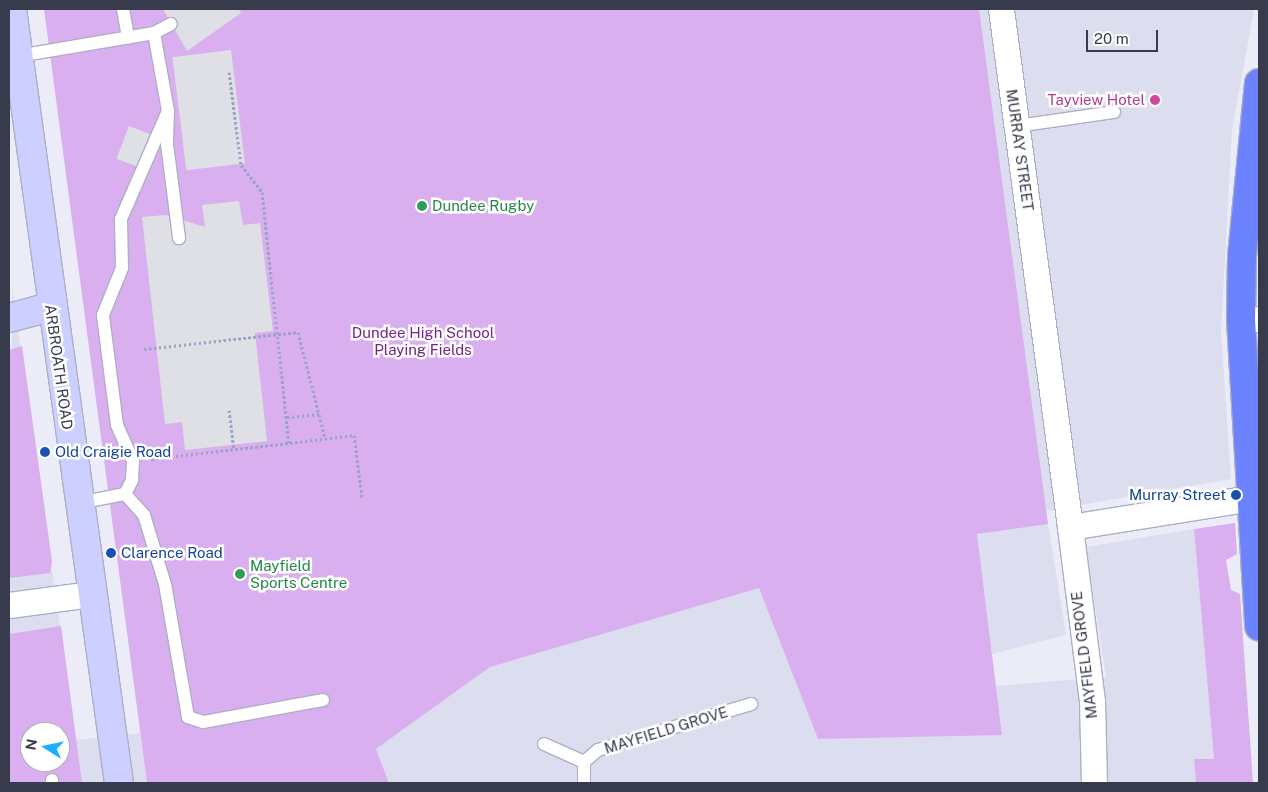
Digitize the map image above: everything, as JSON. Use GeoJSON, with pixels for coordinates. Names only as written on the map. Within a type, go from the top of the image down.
{"type":"FeatureCollection","features":[{"type":"Feature","properties":{"kind":"highway"},"geometry":{"type":"LineString","coordinates":[[1259,83],[1242,256],[1250,320],[1239,499],[1259,626]]}},
{"type":"Feature","properties":{"kind":"main road","name":"ARBROATH ROAD"},"geometry":{"type":"LineString","coordinates":[[12,9],[50,307],[90,594],[119,783]]}},
{"type":"Feature","properties":{"kind":"main road"},"geometry":{"type":"LineString","coordinates":[[9,318],[50,307]]}},
{"type":"Feature","properties":{"kind":"street","name":"MURRAY STREET"},"geometry":{"type":"LineString","coordinates":[[1001,9],[1070,527]]}},
{"type":"Feature","properties":{"kind":"street"},"geometry":{"type":"LineString","coordinates":[[1070,527],[1239,499]]}},
{"type":"Feature","properties":{"kind":"street","name":"MAYFIELD GROVE"},"geometry":{"type":"LineString","coordinates":[[1070,527],[1092,701],[1094,783]]}},
{"type":"Feature","properties":{"kind":"street"},"geometry":{"type":"LineString","coordinates":[[9,605],[90,594]]}},
{"type":"Feature","properties":{"kind":"lane"},"geometry":{"type":"LineString","coordinates":[[123,9],[128,38]]}},
{"type":"Feature","properties":{"kind":"lane"},"geometry":{"type":"LineString","coordinates":[[18,56],[154,33],[171,24]]}},
{"type":"Feature","properties":{"kind":"lane"},"geometry":{"type":"LineString","coordinates":[[154,33],[168,111],[167,144],[179,238]]}},
{"type":"Feature","properties":{"kind":"lane"},"geometry":{"type":"LineString","coordinates":[[124,494],[133,461],[117,424],[103,315],[122,268],[121,219],[168,111]]}},
{"type":"Feature","properties":{"kind":"lane"},"geometry":{"type":"LineString","coordinates":[[1017,126],[1114,112]]}},
{"type":"Feature","properties":{"kind":"lane"},"geometry":{"type":"LineString","coordinates":[[78,503],[124,494]]}},
{"type":"Feature","properties":{"kind":"lane"},"geometry":{"type":"LineString","coordinates":[[124,494],[144,515],[162,576],[188,717],[203,722],[322,700]]}},
{"type":"Feature","properties":{"kind":"lane","name":"MAYFIELD GROVE"},"geometry":{"type":"LineString","coordinates":[[584,762],[615,744],[751,704]]}},
{"type":"Feature","properties":{"kind":"lane"},"geometry":{"type":"LineString","coordinates":[[544,744],[584,762],[584,783]]}},
{"type":"Feature","properties":{"kind":"path"},"geometry":{"type":"LineString","coordinates":[[229,72],[241,165],[262,192],[290,443]]}},
{"type":"Feature","properties":{"kind":"path"},"geometry":{"type":"LineString","coordinates":[[144,349],[298,332],[322,414],[325,439]]}},
{"type":"Feature","properties":{"kind":"path"},"geometry":{"type":"LineString","coordinates":[[229,410],[234,449]]}},
{"type":"Feature","properties":{"kind":"path"},"geometry":{"type":"LineString","coordinates":[[287,417],[322,414]]}},
{"type":"Feature","properties":{"kind":"path"},"geometry":{"type":"LineString","coordinates":[[133,461],[354,435],[362,497]]}},
{"type":"Feature","properties":{"kind":"shaded area"},"geometry":{"type":"Polygon","coordinates":[[[163,9],[239,9],[241,13],[187,51],[163,9]]]}},
{"type":"Feature","properties":{"kind":"shaded area"},"geometry":{"type":"Polygon","coordinates":[[[837,9],[1254,9],[1232,131],[1221,331],[1231,479],[1046,511],[1066,635],[992,654],[977,534],[837,9]]]}},
{"type":"Feature","properties":{"kind":"shaded area"},"geometry":{"type":"Polygon","coordinates":[[[231,50],[245,163],[186,170],[172,57],[231,50]]]}},
{"type":"Feature","properties":{"kind":"shaded area"},"geometry":{"type":"Polygon","coordinates":[[[129,126],[150,134],[137,167],[116,159],[129,126]]]}},
{"type":"Feature","properties":{"kind":"shaded area"},"geometry":{"type":"Polygon","coordinates":[[[239,201],[243,225],[260,223],[273,331],[255,333],[267,441],[185,450],[182,422],[165,424],[142,217],[166,215],[205,227],[202,205],[239,201]]]}},
{"type":"Feature","properties":{"kind":"shaded area"},"geometry":{"type":"Polygon","coordinates":[[[12,288],[76,740],[140,733],[147,783],[9,783],[12,288]]]}},
{"type":"Feature","properties":{"kind":"shaded area"},"geometry":{"type":"Polygon","coordinates":[[[1194,529],[1214,759],[1194,760],[1196,783],[389,783],[376,749],[490,667],[759,587],[818,739],[1002,734],[996,686],[1106,677],[1086,547],[1194,529]]]}},
{"type":"Feature","properties":{"kind":"green space","name":"Dundee High School Playing Fields"},"geometry":{"type":"Polygon","coordinates":[[[44,9],[979,9],[1048,524],[977,534],[1002,735],[818,739],[759,588],[490,667],[376,749],[389,783],[147,783],[44,9]]]}},
{"type":"Feature","properties":{"kind":"green space"},"geometry":{"type":"Polygon","coordinates":[[[22,346],[52,561],[50,573],[9,578],[9,350],[22,346]]]}},
{"type":"Feature","properties":{"kind":"green space"},"geometry":{"type":"Polygon","coordinates":[[[1235,523],[1237,554],[1226,560],[1231,590],[1240,594],[1253,783],[1196,783],[1194,759],[1214,759],[1194,529],[1235,523]]]}},
{"type":"Feature","properties":{"kind":"green space"},"geometry":{"type":"Polygon","coordinates":[[[61,626],[82,783],[9,783],[9,634],[61,626]]]}},
{"type":"Feature","properties":{"kind":"place","name":"Tayview Hotel"},"geometry":{"type":"Point","coordinates":[1155,100]}},
{"type":"Feature","properties":{"kind":"place","name":"Dundee Rugby"},"geometry":{"type":"Point","coordinates":[422,206]}},
{"type":"Feature","properties":{"kind":"place","name":"Old Craigie Road"},"geometry":{"type":"Point","coordinates":[45,452]}},
{"type":"Feature","properties":{"kind":"place","name":"Murray Street"},"geometry":{"type":"Point","coordinates":[1236,495]}},
{"type":"Feature","properties":{"kind":"place","name":"Clarence Road"},"geometry":{"type":"Point","coordinates":[111,553]}},
{"type":"Feature","properties":{"kind":"place","name":"Mayfield Sports Centre"},"geometry":{"type":"Point","coordinates":[240,574]}}]}
